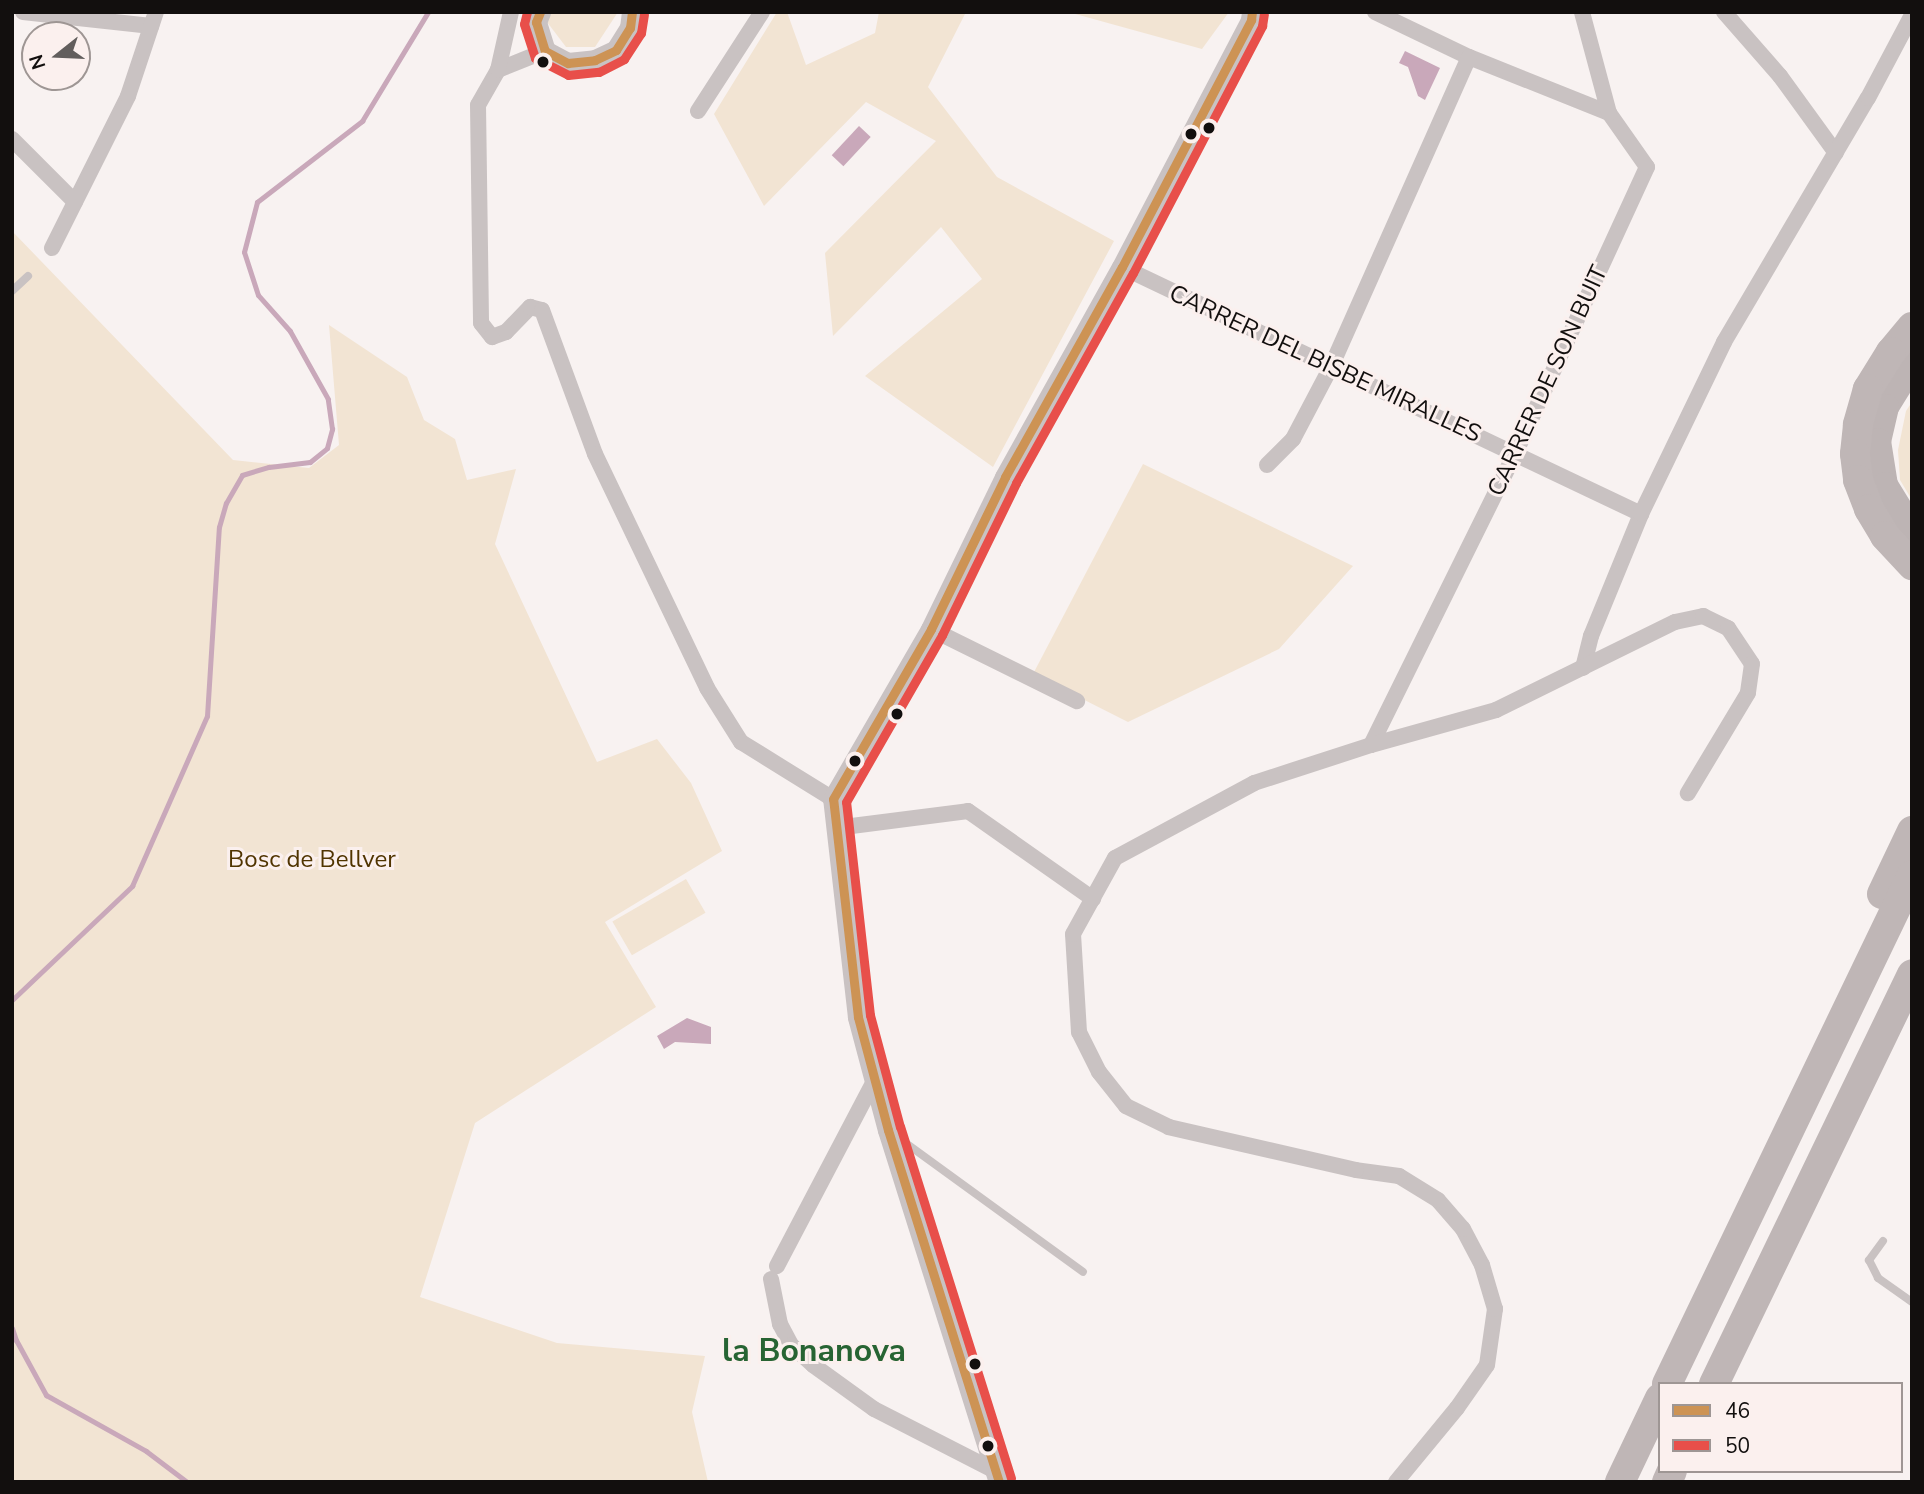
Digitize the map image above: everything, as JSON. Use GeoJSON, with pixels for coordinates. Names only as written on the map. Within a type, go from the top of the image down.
{"type":"FeatureCollection","features":[{"type":"Feature","properties":{"kind":"highway"},"geometry":{"type":"LineString","coordinates":[[1912,327],[1891,352],[1868,389],[1857,425],[1855,454],[1858,480],[1869,509],[1885,536],[1912,565]]}},
{"type":"Feature","properties":{"kind":"highway"},"geometry":{"type":"LineString","coordinates":[[1912,365],[1886,407],[1878,441],[1885,485],[1912,529]]}},
{"type":"Feature","properties":{"kind":"highway"},"geometry":{"type":"LineString","coordinates":[[1733,1246],[1768,1138],[1912,831]]}},
{"type":"Feature","properties":{"kind":"highway"},"geometry":{"type":"LineString","coordinates":[[1668,1382],[1912,875]]}},
{"type":"Feature","properties":{"kind":"highway"},"geometry":{"type":"LineString","coordinates":[[1715,1382],[1912,974]]}},
{"type":"Feature","properties":{"kind":"highway"},"geometry":{"type":"LineString","coordinates":[[1620,1482],[1658,1402]]}},
{"type":"Feature","properties":{"kind":"street"},"geometry":{"type":"LineString","coordinates":[[23,12],[154,19],[128,96],[52,248]]}},
{"type":"Feature","properties":{"kind":"street"},"geometry":{"type":"LineString","coordinates":[[511,12],[498,70],[478,105],[481,323],[492,337],[506,332],[530,307],[541,310],[595,454],[707,688],[741,742],[833,799]]}},
{"type":"Feature","properties":{"kind":"street"},"geometry":{"type":"LineString","coordinates":[[540,12],[536,22],[545,51],[568,63],[595,60],[616,50],[630,28],[632,12]]}},
{"type":"Feature","properties":{"kind":"street"},"geometry":{"type":"LineString","coordinates":[[698,111],[762,12]]}},
{"type":"Feature","properties":{"kind":"street"},"geometry":{"type":"LineString","coordinates":[[998,1477],[888,1130],[858,1017],[833,799],[930,629],[1005,477],[1122,267],[1251,20],[1252,12]]}},
{"type":"Feature","properties":{"kind":"street"},"geometry":{"type":"LineString","coordinates":[[1375,12],[1469,57],[1609,113]]}},
{"type":"Feature","properties":{"kind":"street","name":"CARRER DE SON BUIT"},"geometry":{"type":"LineString","coordinates":[[1371,746],[1515,454],[1647,167],[1609,113],[1582,12]]}},
{"type":"Feature","properties":{"kind":"street"},"geometry":{"type":"LineString","coordinates":[[1724,12],[1780,76],[1836,153]]}},
{"type":"Feature","properties":{"kind":"street"},"geometry":{"type":"LineString","coordinates":[[1583,668],[1591,636],[1641,514],[1724,342],[1836,153],[1912,15]]}},
{"type":"Feature","properties":{"kind":"street"},"geometry":{"type":"LineString","coordinates":[[498,70],[545,51]]}},
{"type":"Feature","properties":{"kind":"street"},"geometry":{"type":"LineString","coordinates":[[1267,465],[1293,439],[1331,367],[1469,57]]}},
{"type":"Feature","properties":{"kind":"street"},"geometry":{"type":"LineString","coordinates":[[12,139],[75,202]]}},
{"type":"Feature","properties":{"kind":"street","name":"CARRER DEL BISBE MIRALLES"},"geometry":{"type":"LineString","coordinates":[[1122,267],[1641,514]]}},
{"type":"Feature","properties":{"kind":"street"},"geometry":{"type":"LineString","coordinates":[[1396,1482],[1457,1408],[1487,1364],[1495,1310],[1475,1253],[1463,1229],[1438,1200],[1399,1176],[1356,1170],[1169,1128],[1126,1106],[1099,1072],[1079,1032],[1073,934],[1115,858],[1254,783],[1496,710],[1675,622],[1703,615],[1728,628],[1752,664],[1748,693],[1688,793]]}},
{"type":"Feature","properties":{"kind":"street"},"geometry":{"type":"LineString","coordinates":[[930,629],[1077,701]]}},
{"type":"Feature","properties":{"kind":"street"},"geometry":{"type":"LineString","coordinates":[[836,828],[968,811],[1093,899]]}},
{"type":"Feature","properties":{"kind":"street"},"geometry":{"type":"LineString","coordinates":[[874,1081],[774,1272],[780,1324],[791,1345],[813,1366],[874,1409],[998,1477]]}},
{"type":"Feature","properties":{"kind":"lane"},"geometry":{"type":"LineString","coordinates":[[12,291],[28,276]]}},
{"type":"Feature","properties":{"kind":"lane"},"geometry":{"type":"LineString","coordinates":[[888,1130],[1083,1272]]}},
{"type":"Feature","properties":{"kind":"lane"},"geometry":{"type":"LineString","coordinates":[[1883,1241],[1869,1260],[1878,1278],[1912,1301]]}},
{"type":"Feature","properties":{"kind":"green space"},"geometry":{"type":"Polygon","coordinates":[[[547,12],[618,12],[595,47],[566,47],[547,22],[547,12]]]}},
{"type":"Feature","properties":{"kind":"green space"},"geometry":{"type":"Polygon","coordinates":[[[777,12],[787,12],[806,65],[875,33],[879,12],[966,12],[928,87],[997,177],[1114,241],[993,467],[865,376],[982,279],[941,227],[833,336],[825,253],[936,141],[866,102],[764,206],[714,114],[777,12]]]}},
{"type":"Feature","properties":{"kind":"green space"},"geometry":{"type":"Polygon","coordinates":[[[1068,12],[1229,12],[1202,49],[1068,12]]]}},
{"type":"Feature","properties":{"kind":"green space","name":"Bosc de Bellver"},"geometry":{"type":"Polygon","coordinates":[[[12,231],[233,460],[309,468],[339,445],[329,325],[407,377],[424,420],[455,439],[467,480],[516,469],[495,544],[597,762],[657,739],[691,783],[722,851],[605,922],[656,1007],[475,1123],[420,1297],[557,1343],[705,1356],[692,1412],[708,1482],[12,1482],[12,231]]]}},
{"type":"Feature","properties":{"kind":"green space"},"geometry":{"type":"Polygon","coordinates":[[[1912,402],[1912,500],[1900,480],[1898,450],[1906,411],[1912,402]]]}},
{"type":"Feature","properties":{"kind":"green space"},"geometry":{"type":"Polygon","coordinates":[[[1143,464],[1353,566],[1279,649],[1128,722],[1033,674],[1143,464]]]}},
{"type":"Feature","properties":{"kind":"green space"},"geometry":{"type":"Polygon","coordinates":[[[686,879],[706,913],[632,955],[612,921],[686,879]]]}},
{"type":"Feature","properties":{"kind":"shaded area"},"geometry":{"type":"Polygon","coordinates":[[[1405,51],[1440,68],[1425,100],[1418,96],[1408,67],[1399,63],[1405,51]]]}},
{"type":"Feature","properties":{"kind":"shaded area"},"geometry":{"type":"Polygon","coordinates":[[[859,126],[871,137],[843,166],[832,155],[859,126]]]}},
{"type":"Feature","properties":{"kind":"shaded area"},"geometry":{"type":"Polygon","coordinates":[[[687,1018],[711,1027],[711,1044],[675,1042],[664,1049],[657,1036],[687,1018]]]}},
{"type":"Feature","properties":{"kind":"waterway"},"geometry":{"type":"LineString","coordinates":[[12,1000],[132,886],[207,716],[219,527],[226,503],[242,475],[269,467],[310,462],[327,448],[332,429],[328,399],[290,331],[258,295],[244,252],[257,202],[362,121],[428,12]]}},
{"type":"Feature","properties":{"kind":"waterway"},"geometry":{"type":"LineString","coordinates":[[12,1328],[46,1395],[146,1451],[187,1482]]}},
{"type":"Feature","properties":{"kind":"transit line","name":"50"},"geometry":{"type":"LineString","coordinates":[[527,12],[524,24],[535,58],[568,75],[599,72],[624,59],[641,33],[644,14]]}},
{"type":"Feature","properties":{"kind":"transit line","name":"46"},"geometry":{"type":"LineString","coordinates":[[540,12],[536,22],[545,51],[568,63],[595,60],[616,50],[630,28],[632,12]]}},
{"type":"Feature","properties":{"kind":"transit line","name":"46"},"geometry":{"type":"LineString","coordinates":[[999,1482],[888,1130],[858,1017],[833,799],[931,629],[1005,477],[1122,267],[1251,20],[1252,12]]}},
{"type":"Feature","properties":{"kind":"transit line","name":"50"},"geometry":{"type":"LineString","coordinates":[[1011,1478],[900,1127],[870,1015],[846,802],[942,635],[1016,483],[1133,273],[1262,26],[1264,14]]}},
{"type":"Feature","properties":{"kind":"district","name":"la Bonanova"},"geometry":{"type":"Point","coordinates":[814,1351]}}]}
